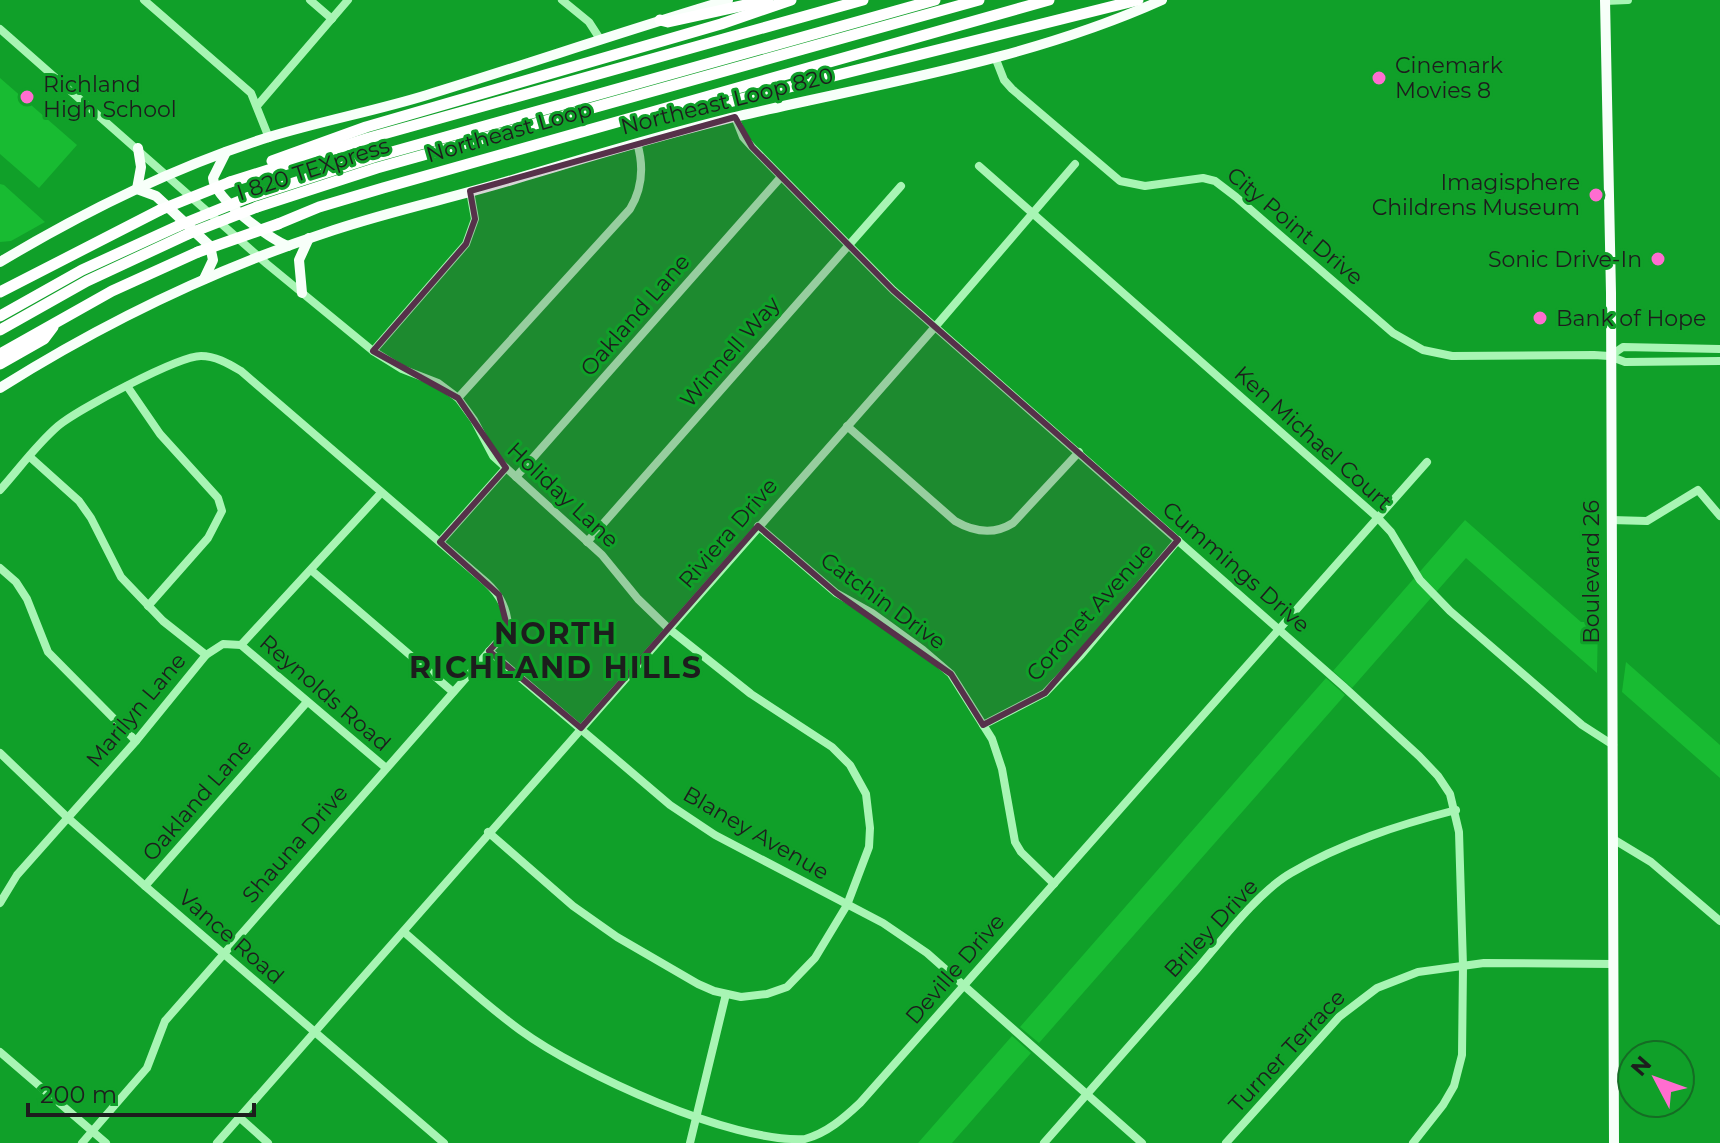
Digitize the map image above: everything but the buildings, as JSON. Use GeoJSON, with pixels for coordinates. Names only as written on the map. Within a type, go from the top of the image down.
{"type":"FeatureCollection","features":[{"type":"Feature","properties":{"kind":"highway"},"geometry":{"type":"LineString","coordinates":[[660,20],[668,22],[768,0]]}},
{"type":"Feature","properties":{"kind":"highway"},"geometry":{"type":"LineString","coordinates":[[230,182],[236,175],[366,127],[721,24],[791,0]]}},
{"type":"Feature","properties":{"kind":"highway","name":"Northeast Loop"},"geometry":{"type":"LineString","coordinates":[[0,292],[160,210],[230,182],[369,138],[863,0]]}},
{"type":"Feature","properties":{"kind":"highway","name":"I 820 TEXpress"},"geometry":{"type":"LineString","coordinates":[[0,316],[82,270],[247,198],[374,157],[935,0]]}},
{"type":"Feature","properties":{"kind":"highway","name":"I 820 TEXpress"},"geometry":{"type":"LineString","coordinates":[[0,330],[87,281],[188,234],[257,207],[377,168],[979,0]]}},
{"type":"Feature","properties":{"kind":"highway","name":"Northeast Loop"},"geometry":{"type":"LineString","coordinates":[[0,354],[112,291],[198,252],[319,207],[1049,0]]}},
{"type":"Feature","properties":{"kind":"highway"},"geometry":{"type":"LineString","coordinates":[[678,106],[701,109],[1138,0]]}},
{"type":"Feature","properties":{"kind":"highway"},"geometry":{"type":"LineString","coordinates":[[0,364],[44,339],[58,320]]}},
{"type":"Feature","properties":{"kind":"main road"},"geometry":{"type":"LineString","coordinates":[[0,262],[73,220],[168,175],[226,152],[551,57],[728,0]]}},
{"type":"Feature","properties":{"kind":"main road","name":"Northeast Loop 820"},"geometry":{"type":"LineString","coordinates":[[0,388],[48,357],[118,319],[204,279],[309,238],[735,117],[995,57],[1057,39],[1162,0]]}},
{"type":"Feature","properties":{"kind":"main road","name":"Boulevard 26"},"geometry":{"type":"LineString","coordinates":[[1605,0],[1614,1143]]}},
{"type":"Feature","properties":{"kind":"main road"},"geometry":{"type":"LineString","coordinates":[[137,189],[141,167],[138,148]]}},
{"type":"Feature","properties":{"kind":"main road"},"geometry":{"type":"LineString","coordinates":[[226,152],[213,178],[216,190],[273,240],[288,246]]}},
{"type":"Feature","properties":{"kind":"main road"},"geometry":{"type":"LineString","coordinates":[[137,189],[156,196],[210,246],[213,260],[204,279]]}},
{"type":"Feature","properties":{"kind":"main road"},"geometry":{"type":"LineString","coordinates":[[302,293],[299,260],[309,238]]}},
{"type":"Feature","properties":{"kind":"street"},"geometry":{"type":"LineString","coordinates":[[144,0],[251,93],[269,138]]}},
{"type":"Feature","properties":{"kind":"street"},"geometry":{"type":"LineString","coordinates":[[310,0],[332,19]]}},
{"type":"Feature","properties":{"kind":"street"},"geometry":{"type":"LineString","coordinates":[[257,106],[348,0]]}},
{"type":"Feature","properties":{"kind":"street"},"geometry":{"type":"LineString","coordinates":[[562,0],[589,22],[600,39]]}},
{"type":"Feature","properties":{"kind":"street"},"geometry":{"type":"LineString","coordinates":[[1605,0],[1628,0]]}},
{"type":"Feature","properties":{"kind":"street","name":"Holiday Lane"},"geometry":{"type":"LineString","coordinates":[[0,29],[260,258],[373,351],[402,369],[438,383],[458,398],[493,456],[614,567],[638,599],[668,628],[751,694],[832,747],[850,765],[866,794],[870,828],[869,847],[847,905],[815,958],[787,987],[767,994],[741,997],[726,994]]}},
{"type":"Feature","properties":{"kind":"street","name":"City Point Drive"},"geometry":{"type":"LineString","coordinates":[[995,57],[1007,84],[1112,176],[1136,185],[1195,178],[1215,181],[1393,333],[1423,350],[1452,356],[1609,356],[1623,362],[1720,361]]}},
{"type":"Feature","properties":{"kind":"street","name":"Cummings Drive"},"geometry":{"type":"LineString","coordinates":[[735,117],[743,137],[873,271],[1280,629],[1419,756],[1450,794],[1456,810],[1462,863],[1463,1029],[1460,1066],[1443,1105],[1413,1143]]}},
{"type":"Feature","properties":{"kind":"street"},"geometry":{"type":"LineString","coordinates":[[458,398],[630,209],[639,191],[641,168],[637,143]]}},
{"type":"Feature","properties":{"kind":"street","name":"Riviera Drive"},"geometry":{"type":"LineString","coordinates":[[217,1143],[1075,164]]}},
{"type":"Feature","properties":{"kind":"street","name":"Ken Michael Court"},"geometry":{"type":"LineString","coordinates":[[979,166],[1377,517],[1391,532],[1420,580],[1450,611],[1582,725],[1613,745]]}},
{"type":"Feature","properties":{"kind":"street","name":"Oakland Lane"},"geometry":{"type":"LineString","coordinates":[[516,477],[781,177]]}},
{"type":"Feature","properties":{"kind":"street","name":"Winnell Way"},"geometry":{"type":"LineString","coordinates":[[587,542],[901,186]]}},
{"type":"Feature","properties":{"kind":"street"},"geometry":{"type":"LineString","coordinates":[[373,351],[466,244],[475,219],[470,191]]}},
{"type":"Feature","properties":{"kind":"street","name":"City Point Drive"},"geometry":{"type":"LineString","coordinates":[[1609,356],[1623,347],[1720,349]]}},
{"type":"Feature","properties":{"kind":"street"},"geometry":{"type":"LineString","coordinates":[[0,490],[60,424],[127,386],[194,356],[213,357],[237,369],[499,595],[508,618],[508,630],[489,651]]}},
{"type":"Feature","properties":{"kind":"street"},"geometry":{"type":"LineString","coordinates":[[127,386],[160,434],[218,498],[222,511],[208,538],[148,606]]}},
{"type":"Feature","properties":{"kind":"street"},"geometry":{"type":"LineString","coordinates":[[847,426],[955,521],[973,529],[988,531],[1013,523],[1079,452]]}},
{"type":"Feature","properties":{"kind":"street"},"geometry":{"type":"LineString","coordinates":[[30,457],[79,501],[91,518],[115,569],[148,606],[206,655]]}},
{"type":"Feature","properties":{"kind":"street","name":"Deville Drive"},"geometry":{"type":"LineString","coordinates":[[404,932],[518,1029],[630,1096],[695,1124],[735,1136],[789,1142],[817,1135],[860,1103],[1427,462]]}},
{"type":"Feature","properties":{"kind":"street"},"geometry":{"type":"LineString","coordinates":[[440,542],[506,468]]}},
{"type":"Feature","properties":{"kind":"street"},"geometry":{"type":"LineString","coordinates":[[1611,520],[1647,521],[1698,490],[1720,516]]}},
{"type":"Feature","properties":{"kind":"street"},"geometry":{"type":"LineString","coordinates":[[241,645],[381,493]]}},
{"type":"Feature","properties":{"kind":"street","name":"Catchin Drive"},"geometry":{"type":"LineString","coordinates":[[758,526],[836,593],[872,613],[951,674],[992,739],[1002,769],[1015,842],[1021,852],[1054,884]]}},
{"type":"Feature","properties":{"kind":"street","name":"Coronet Avenue"},"geometry":{"type":"LineString","coordinates":[[983,725],[1045,693],[1178,540]]}},
{"type":"Feature","properties":{"kind":"street"},"geometry":{"type":"LineString","coordinates":[[0,568],[16,582],[27,599],[48,652],[136,741]]}},
{"type":"Feature","properties":{"kind":"street"},"geometry":{"type":"LineString","coordinates":[[311,570],[453,692]]}},
{"type":"Feature","properties":{"kind":"street","name":"Marilyn Lane"},"geometry":{"type":"LineString","coordinates":[[1,898],[17,875],[136,741],[206,655],[223,644],[241,645]]}},
{"type":"Feature","properties":{"kind":"street","name":"Reynolds Road"},"geometry":{"type":"LineString","coordinates":[[241,645],[386,768]]}},
{"type":"Feature","properties":{"kind":"street","name":"Shauna Drive"},"geometry":{"type":"LineString","coordinates":[[82,1143],[141,1077],[165,1021],[489,651]]}},
{"type":"Feature","properties":{"kind":"street","name":"Blaney Avenue"},"geometry":{"type":"LineString","coordinates":[[489,651],[657,795],[704,828],[907,939],[1142,1143]]}},
{"type":"Feature","properties":{"kind":"street","name":"Oakland Lane"},"geometry":{"type":"LineString","coordinates":[[145,886],[307,702]]}},
{"type":"Feature","properties":{"kind":"street","name":"Vance Road"},"geometry":{"type":"LineString","coordinates":[[0,753],[145,886],[444,1143]]}},
{"type":"Feature","properties":{"kind":"street","name":"Briley Drive"},"geometry":{"type":"LineString","coordinates":[[1044,1143],[1214,949],[1277,883],[1359,840],[1456,810]]}},
{"type":"Feature","properties":{"kind":"street"},"geometry":{"type":"LineString","coordinates":[[488,832],[596,923],[698,984],[726,994],[690,1143]]}},
{"type":"Feature","properties":{"kind":"street"},"geometry":{"type":"LineString","coordinates":[[1613,839],[1651,862],[1720,921]]}},
{"type":"Feature","properties":{"kind":"street","name":"Turner Terrace"},"geometry":{"type":"LineString","coordinates":[[1226,1143],[1355,1003],[1377,988],[1429,969],[1484,963],[1613,964]]}},
{"type":"Feature","properties":{"kind":"street"},"geometry":{"type":"LineString","coordinates":[[0,1052],[106,1143]]}},
{"type":"Feature","properties":{"kind":"street"},"geometry":{"type":"LineString","coordinates":[[239,1117],[268,1143]]}},
{"type":"Feature","properties":{"kind":"highlighted area"},"geometry":{"type":"Polygon","coordinates":[[[735,117],[752,147],[893,290],[1178,540],[1045,693],[983,725],[951,674],[836,593],[758,526],[581,728],[489,651],[508,630],[499,595],[440,542],[506,468],[458,398],[373,351],[466,244],[475,219],[470,191],[735,117]]]}},
{"type":"Feature","properties":{"kind":"green space"},"geometry":{"type":"Polygon","coordinates":[[[0,78],[77,145],[39,188],[0,154],[0,78]]]}},
{"type":"Feature","properties":{"kind":"green space"},"geometry":{"type":"Polygon","coordinates":[[[0,184],[45,222],[11,241],[0,242],[0,184]]]}},
{"type":"Feature","properties":{"kind":"green space"},"geometry":{"type":"Polygon","coordinates":[[[1465,520],[1581,622],[1598,622],[1597,673],[1466,558],[1352,688],[1333,671],[1465,520]]]}},
{"type":"Feature","properties":{"kind":"green space"},"geometry":{"type":"Polygon","coordinates":[[[1626,662],[1720,745],[1720,778],[1622,692],[1626,662]]]}},
{"type":"Feature","properties":{"kind":"green space"},"geometry":{"type":"Polygon","coordinates":[[[1326,678],[1345,695],[1039,1043],[1020,1027],[1326,678]]]}},
{"type":"Feature","properties":{"kind":"green space"},"geometry":{"type":"Polygon","coordinates":[[[1012,1036],[1031,1053],[952,1143],[918,1143],[1012,1036]]]}},
{"type":"Feature","properties":{"kind":"place","name":"Cinemark Movies 8"},"geometry":{"type":"Point","coordinates":[1379,78]}},
{"type":"Feature","properties":{"kind":"place","name":"Richland High School"},"geometry":{"type":"Point","coordinates":[27,97]}},
{"type":"Feature","properties":{"kind":"place","name":"Imagisphere Childrens Museum"},"geometry":{"type":"Point","coordinates":[1596,195]}},
{"type":"Feature","properties":{"kind":"place","name":"Sonic Drive-In"},"geometry":{"type":"Point","coordinates":[1658,259]}},
{"type":"Feature","properties":{"kind":"place","name":"Bank of Hope"},"geometry":{"type":"Point","coordinates":[1540,318]}},
{"type":"Feature","properties":{"kind":"district","name":"NORTH RICHLAND HILLS"},"geometry":{"type":"Point","coordinates":[556,650]}}]}
